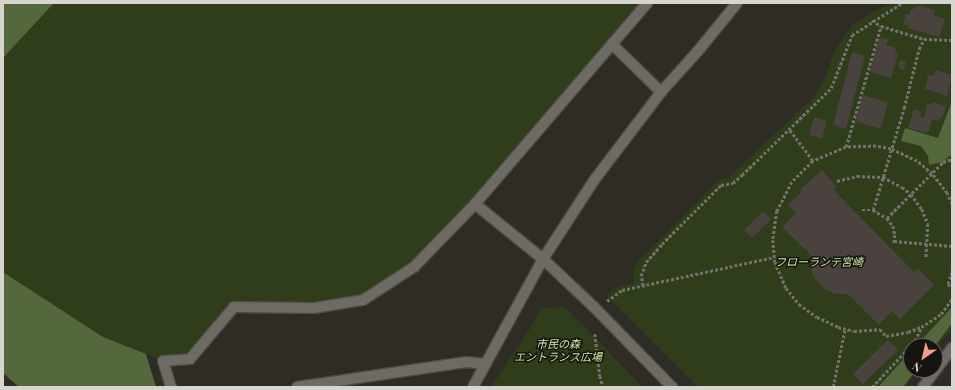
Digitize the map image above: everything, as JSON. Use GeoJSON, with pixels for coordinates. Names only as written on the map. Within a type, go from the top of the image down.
{"type":"FeatureCollection","features":[{"type":"Feature","properties":{"kind":"street"},"geometry":{"type":"LineString","coordinates":[[171,387],[163,362],[190,359],[234,307],[314,308],[362,300],[414,267],[475,204],[647,3]]}},
{"type":"Feature","properties":{"kind":"street"},"geometry":{"type":"LineString","coordinates":[[473,387],[543,259],[595,180],[661,92],[698,51],[736,3]]}},
{"type":"Feature","properties":{"kind":"street"},"geometry":{"type":"LineString","coordinates":[[612,44],[661,92]]}},
{"type":"Feature","properties":{"kind":"street"},"geometry":{"type":"LineString","coordinates":[[475,204],[543,259],[594,307],[672,387]]}},
{"type":"Feature","properties":{"kind":"street"},"geometry":{"type":"LineString","coordinates":[[923,387],[952,348]]}},
{"type":"Feature","properties":{"kind":"street"},"geometry":{"type":"LineString","coordinates":[[297,387],[466,362],[486,364]]}},
{"type":"Feature","properties":{"kind":"path"},"geometry":{"type":"LineString","coordinates":[[643,286],[641,276],[646,262],[662,244],[721,185],[733,183],[790,130],[831,88],[852,35],[872,20],[896,8],[902,3]]}},
{"type":"Feature","properties":{"kind":"path"},"geometry":{"type":"LineString","coordinates":[[872,20],[881,26],[924,39],[952,40]]}},
{"type":"Feature","properties":{"kind":"path"},"geometry":{"type":"LineString","coordinates":[[846,147],[881,26]]}},
{"type":"Feature","properties":{"kind":"path"},"geometry":{"type":"LineString","coordinates":[[873,210],[904,108],[914,66],[924,39]]}},
{"type":"Feature","properties":{"kind":"path"},"geometry":{"type":"LineString","coordinates":[[790,130],[813,161]]}},
{"type":"Feature","properties":{"kind":"path"},"geometry":{"type":"LineString","coordinates":[[952,204],[947,193],[932,174],[917,161],[891,149],[876,146],[846,147],[813,161],[792,182],[777,211],[773,240],[774,258],[778,272],[786,288],[799,304],[817,317],[838,328],[854,331],[880,329],[886,336],[921,328],[941,314],[952,299]]}},
{"type":"Feature","properties":{"kind":"path"},"geometry":{"type":"LineString","coordinates":[[887,218],[943,162],[952,159]]}},
{"type":"Feature","properties":{"kind":"path"},"geometry":{"type":"LineString","coordinates":[[837,181],[857,176],[883,177],[902,187],[911,194],[922,209],[928,224],[926,258]]}},
{"type":"Feature","properties":{"kind":"path"},"geometry":{"type":"LineString","coordinates":[[862,210],[873,210],[887,218],[893,226],[894,244]]}},
{"type":"Feature","properties":{"kind":"path"},"geometry":{"type":"LineString","coordinates":[[894,241],[952,246]]}},
{"type":"Feature","properties":{"kind":"path"},"geometry":{"type":"LineString","coordinates":[[607,301],[622,290],[774,258]]}},
{"type":"Feature","properties":{"kind":"path"},"geometry":{"type":"LineString","coordinates":[[948,284],[952,272]]}},
{"type":"Feature","properties":{"kind":"path"},"geometry":{"type":"LineString","coordinates":[[948,284],[952,279]]}},
{"type":"Feature","properties":{"kind":"path"},"geometry":{"type":"LineString","coordinates":[[948,284],[952,287]]}},
{"type":"Feature","properties":{"kind":"path"},"geometry":{"type":"LineString","coordinates":[[872,387],[915,341],[921,328]]}},
{"type":"Feature","properties":{"kind":"path"},"geometry":{"type":"LineString","coordinates":[[833,387],[845,329]]}},
{"type":"Feature","properties":{"kind":"path"},"geometry":{"type":"LineString","coordinates":[[596,334],[600,376],[604,387]]}},
{"type":"Feature","properties":{"kind":"green space"},"geometry":{"type":"Polygon","coordinates":[[[3,3],[54,3],[3,58],[3,3]]]}},
{"type":"Feature","properties":{"kind":"green space"},"geometry":{"type":"Polygon","coordinates":[[[54,3],[647,3],[414,267],[363,300],[314,308],[234,307],[190,359],[163,361],[103,337],[3,272],[3,58],[54,3]]]}},
{"type":"Feature","properties":{"kind":"green space","name":"フローランテ宮崎"},"geometry":{"type":"Polygon","coordinates":[[[893,3],[952,3],[952,329],[943,340],[943,338],[903,338],[903,378],[912,378],[905,387],[698,387],[606,295],[621,285],[634,283],[633,274],[637,263],[720,179],[728,178],[813,98],[824,81],[834,52],[852,25],[878,9],[893,3]]]}},
{"type":"Feature","properties":{"kind":"green space"},"geometry":{"type":"Polygon","coordinates":[[[952,101],[952,154],[943,162],[929,165],[928,156],[921,146],[901,141],[905,128],[938,138],[952,101]]]}},
{"type":"Feature","properties":{"kind":"green space"},"geometry":{"type":"Polygon","coordinates":[[[3,272],[103,337],[146,354],[156,387],[19,387],[3,373],[3,272]]]}},
{"type":"Feature","properties":{"kind":"green space","name":"市民の森 エントランス広場"},"geometry":{"type":"Polygon","coordinates":[[[564,307],[642,387],[491,387],[529,330],[541,308],[564,307]]]}},
{"type":"Feature","properties":{"kind":"green space"},"geometry":{"type":"Polygon","coordinates":[[[952,307],[952,323],[941,338],[923,338],[952,307]]]}},
{"type":"Feature","properties":{"kind":"green space"},"geometry":{"type":"Polygon","coordinates":[[[903,360],[903,378],[910,378],[903,387],[879,386],[903,360]]]}},
{"type":"Feature","properties":{"kind":"building"},"geometry":{"type":"Polygon","coordinates":[[[919,5],[935,10],[934,15],[945,19],[939,37],[908,28],[909,26],[903,24],[906,14],[910,14],[910,11],[919,5]]]}},
{"type":"Feature","properties":{"kind":"building"},"geometry":{"type":"Polygon","coordinates":[[[880,37],[888,39],[886,45],[896,48],[895,52],[898,53],[891,78],[870,72],[880,37]]]}},
{"type":"Feature","properties":{"kind":"building"},"geometry":{"type":"Polygon","coordinates":[[[852,52],[865,56],[846,129],[833,125],[852,52]]]}},
{"type":"Feature","properties":{"kind":"building"},"geometry":{"type":"Polygon","coordinates":[[[900,60],[906,61],[904,70],[898,68],[900,60]]]}},
{"type":"Feature","properties":{"kind":"building"},"geometry":{"type":"Polygon","coordinates":[[[936,70],[952,75],[947,96],[925,89],[928,75],[934,76],[936,70]]]}},
{"type":"Feature","properties":{"kind":"building"},"geometry":{"type":"Polygon","coordinates":[[[863,95],[888,102],[881,129],[856,122],[863,95]]]}},
{"type":"Feature","properties":{"kind":"building"},"geometry":{"type":"Polygon","coordinates":[[[932,102],[946,106],[942,118],[940,117],[939,121],[932,119],[928,133],[908,128],[914,109],[921,111],[920,117],[924,118],[927,104],[931,105],[932,102]]]}},
{"type":"Feature","properties":{"kind":"building"},"geometry":{"type":"Polygon","coordinates":[[[814,117],[827,121],[822,139],[809,135],[814,117]]]}},
{"type":"Feature","properties":{"kind":"building"},"geometry":{"type":"Polygon","coordinates":[[[822,170],[837,187],[834,190],[914,272],[918,268],[934,285],[900,319],[892,311],[879,325],[848,294],[835,294],[823,288],[813,276],[810,265],[811,255],[782,227],[796,213],[788,205],[802,192],[800,190],[822,170]]]}},
{"type":"Feature","properties":{"kind":"building"},"geometry":{"type":"Polygon","coordinates":[[[763,211],[771,219],[752,238],[744,230],[763,211]]]}},
{"type":"Feature","properties":{"kind":"building"},"geometry":{"type":"Polygon","coordinates":[[[888,340],[898,350],[863,384],[853,374],[888,340]]]}}]}
